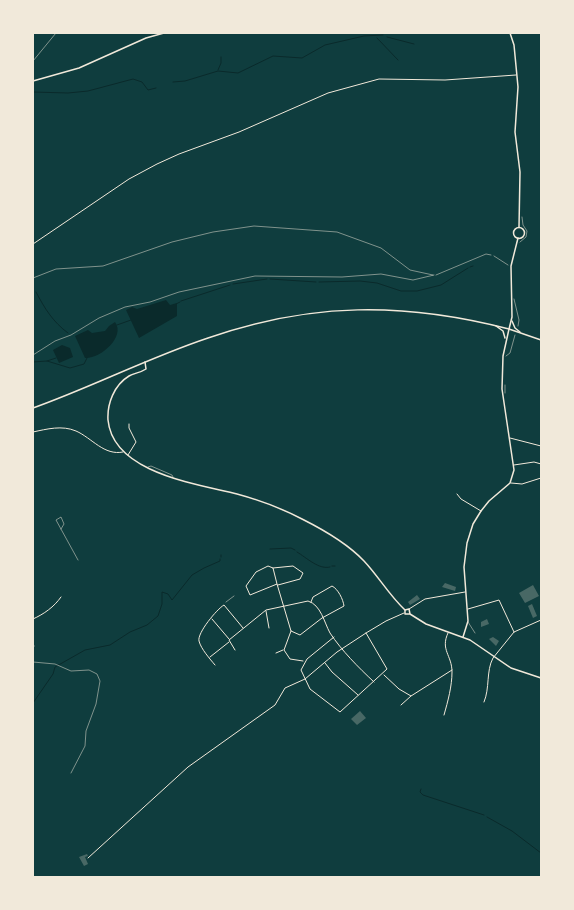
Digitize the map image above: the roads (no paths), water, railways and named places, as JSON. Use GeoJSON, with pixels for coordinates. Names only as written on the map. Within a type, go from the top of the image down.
{"type":"FeatureCollection","features":[{"type":"Feature","properties":{"kind":"street"},"geometry":{"type":"LineString","coordinates":[[33,81],[79,68],[154,35],[164,33]]}},
{"type":"Feature","properties":{"kind":"street"},"geometry":{"type":"LineString","coordinates":[[510,33],[514,45],[517,75],[518,100],[515,132],[520,172],[519,227]]}},
{"type":"Feature","properties":{"kind":"street"},"geometry":{"type":"LineString","coordinates":[[33,244],[129,179],[157,164],[179,154],[239,132],[328,93],[379,79],[445,80],[517,75]]}},
{"type":"Feature","properties":{"kind":"street"},"geometry":{"type":"LineString","coordinates":[[519,227],[523,229],[524,232],[522,237],[518,238],[511,266],[512,320],[515,328],[522,333]]}},
{"type":"Feature","properties":{"kind":"street"},"geometry":{"type":"LineString","coordinates":[[518,238],[513,232],[519,227]]}},
{"type":"Feature","properties":{"kind":"street"},"geometry":{"type":"LineString","coordinates":[[33,408],[208,338],[244,327],[286,317],[324,312],[367,309],[406,310],[444,314],[494,325],[541,340]]}},
{"type":"Feature","properties":{"kind":"street"},"geometry":{"type":"LineString","coordinates":[[505,342],[512,320]]}},
{"type":"Feature","properties":{"kind":"street"},"geometry":{"type":"LineString","coordinates":[[463,637],[468,621],[464,567],[467,543],[473,524],[481,511],[489,501],[510,483],[514,465],[506,422],[502,382],[502,356],[506,336],[503,331],[494,325]]}},
{"type":"Feature","properties":{"kind":"street"},"geometry":{"type":"LineString","coordinates":[[145,362],[146,369],[130,375],[118,386],[109,406],[108,415],[110,430],[116,442],[124,452],[147,467],[174,479],[255,499],[282,509],[318,528],[358,555],[405,610]]}},
{"type":"Feature","properties":{"kind":"street"},"geometry":{"type":"LineString","coordinates":[[128,455],[136,442],[129,428],[129,424]]}},
{"type":"Feature","properties":{"kind":"street"},"geometry":{"type":"LineString","coordinates":[[33,432],[52,428],[69,429],[80,433],[100,447],[119,453],[124,452]]}},
{"type":"Feature","properties":{"kind":"street"},"geometry":{"type":"LineString","coordinates":[[509,438],[541,446]]}},
{"type":"Feature","properties":{"kind":"street"},"geometry":{"type":"LineString","coordinates":[[514,465],[534,462],[541,464]]}},
{"type":"Feature","properties":{"kind":"street"},"geometry":{"type":"LineString","coordinates":[[510,483],[522,484],[541,478]]}},
{"type":"Feature","properties":{"kind":"street"},"geometry":{"type":"LineString","coordinates":[[457,494],[461,499],[481,511]]}},
{"type":"Feature","properties":{"kind":"street"},"geometry":{"type":"LineString","coordinates":[[268,566],[273,568],[293,566],[303,573],[300,579],[277,584],[250,595],[246,586],[260,569],[268,566]]}},
{"type":"Feature","properties":{"kind":"street"},"geometry":{"type":"LineString","coordinates":[[273,568],[291,631],[284,650],[276,653]]}},
{"type":"Feature","properties":{"kind":"street"},"geometry":{"type":"LineString","coordinates":[[291,631],[300,635],[322,618],[344,606],[344,601],[336,588],[332,586],[313,597],[311,602]]}},
{"type":"Feature","properties":{"kind":"street"},"geometry":{"type":"LineString","coordinates":[[405,610],[410,609],[425,599],[465,592]]}},
{"type":"Feature","properties":{"kind":"street"},"geometry":{"type":"LineString","coordinates":[[33,619],[44,614],[56,604],[61,597]]}},
{"type":"Feature","properties":{"kind":"street"},"geometry":{"type":"LineString","coordinates":[[467,609],[499,600],[514,632]]}},
{"type":"Feature","properties":{"kind":"street"},"geometry":{"type":"LineString","coordinates":[[229,640],[266,610],[298,602],[311,602],[318,609],[322,618],[342,649],[374,682]]}},
{"type":"Feature","properties":{"kind":"street"},"geometry":{"type":"LineString","coordinates":[[215,665],[199,639],[211,618],[224,605],[243,628]]}},
{"type":"Feature","properties":{"kind":"street"},"geometry":{"type":"LineString","coordinates":[[410,609],[410,614]]}},
{"type":"Feature","properties":{"kind":"street"},"geometry":{"type":"LineString","coordinates":[[266,610],[270,628]]}},
{"type":"Feature","properties":{"kind":"street"},"geometry":{"type":"LineString","coordinates":[[88,858],[188,767],[209,754],[275,705],[285,688],[305,679],[342,649],[366,633],[386,621],[404,613],[408,615],[410,614],[426,624],[448,633],[463,637],[475,643],[514,669],[541,678]]}},
{"type":"Feature","properties":{"kind":"street"},"geometry":{"type":"LineString","coordinates":[[211,618],[235,650]]}},
{"type":"Feature","properties":{"kind":"street"},"geometry":{"type":"LineString","coordinates":[[484,702],[487,694],[491,663],[495,656],[514,632],[541,620]]}},
{"type":"Feature","properties":{"kind":"street"},"geometry":{"type":"LineString","coordinates":[[334,637],[305,661],[302,670],[310,689],[340,712],[388,669],[366,633]]}},
{"type":"Feature","properties":{"kind":"street"},"geometry":{"type":"LineString","coordinates":[[444,714],[452,670],[444,646],[448,633]]}},
{"type":"Feature","properties":{"kind":"street"},"geometry":{"type":"LineString","coordinates":[[210,657],[229,642]]}},
{"type":"Feature","properties":{"kind":"street"},"geometry":{"type":"LineString","coordinates":[[284,650],[290,660],[305,661]]}},
{"type":"Feature","properties":{"kind":"street"},"geometry":{"type":"LineString","coordinates":[[324,663],[358,696]]}},
{"type":"Feature","properties":{"kind":"street"},"geometry":{"type":"LineString","coordinates":[[401,704],[452,670]]}},
{"type":"Feature","properties":{"kind":"street"},"geometry":{"type":"LineString","coordinates":[[383,674],[399,689],[411,696]]}},
{"type":"Feature","properties":{"kind":"lane"},"geometry":{"type":"LineString","coordinates":[[436,275],[486,254],[491,255]]}},
{"type":"Feature","properties":{"kind":"lane"},"geometry":{"type":"LineString","coordinates":[[468,621],[475,633]]}},
{"type":"Feature","properties":{"kind":"water"},"geometry":{"type":"Polygon","coordinates":[[[166,300],[170,305],[177,303],[177,316],[139,338],[126,310],[132,307],[137,309],[166,300]]]}},
{"type":"Feature","properties":{"kind":"water"},"geometry":{"type":"Polygon","coordinates":[[[115,322],[117,334],[110,346],[98,355],[85,358],[75,336],[88,330],[92,333],[105,331],[115,322]]]}},
{"type":"Feature","properties":{"kind":"water"},"geometry":{"type":"Polygon","coordinates":[[[62,345],[70,348],[73,357],[59,363],[53,350],[62,345]]]}},
{"type":"Feature","properties":{"kind":"waterway"},"geometry":{"type":"LineString","coordinates":[[173,82],[185,81],[218,71],[238,73],[273,56],[302,58],[325,45],[364,36],[383,35]]}},
{"type":"Feature","properties":{"kind":"waterway"},"geometry":{"type":"LineString","coordinates":[[387,37],[414,44]]}},
{"type":"Feature","properties":{"kind":"waterway"},"geometry":{"type":"LineString","coordinates":[[377,38],[398,60]]}},
{"type":"Feature","properties":{"kind":"waterway"},"geometry":{"type":"LineString","coordinates":[[218,70],[221,63],[221,57]]}},
{"type":"Feature","properties":{"kind":"waterway"},"geometry":{"type":"LineString","coordinates":[[33,92],[68,93],[88,91],[133,79],[142,82],[148,90],[156,88]]}},
{"type":"Feature","properties":{"kind":"waterway"},"geometry":{"type":"LineString","coordinates":[[319,282],[360,281],[377,283],[401,291],[417,291],[441,285],[468,268]]}},
{"type":"Feature","properties":{"kind":"waterway"},"geometry":{"type":"LineString","coordinates":[[233,284],[267,279]]}},
{"type":"Feature","properties":{"kind":"waterway"},"geometry":{"type":"LineString","coordinates":[[270,279],[316,282]]}},
{"type":"Feature","properties":{"kind":"waterway"},"geometry":{"type":"LineString","coordinates":[[181,301],[230,285]]}},
{"type":"Feature","properties":{"kind":"waterway"},"geometry":{"type":"LineString","coordinates":[[36,292],[50,315],[68,333]]}},
{"type":"Feature","properties":{"kind":"waterway"},"geometry":{"type":"LineString","coordinates":[[176,304],[180,302]]}},
{"type":"Feature","properties":{"kind":"waterway"},"geometry":{"type":"LineString","coordinates":[[117,325],[131,320]]}},
{"type":"Feature","properties":{"kind":"waterway"},"geometry":{"type":"LineString","coordinates":[[47,361],[56,358]]}},
{"type":"Feature","properties":{"kind":"waterway"},"geometry":{"type":"LineString","coordinates":[[33,362],[47,361],[70,368],[84,364],[87,358]]}},
{"type":"Feature","properties":{"kind":"waterway"},"geometry":{"type":"LineString","coordinates":[[270,549],[291,548],[295,550]]}},
{"type":"Feature","properties":{"kind":"waterway"},"geometry":{"type":"LineString","coordinates":[[297,552],[317,565],[322,567],[330,567]]}},
{"type":"Feature","properties":{"kind":"waterway"},"geometry":{"type":"LineString","coordinates":[[33,703],[53,674],[55,667],[85,650],[110,645],[130,632],[147,625],[158,616],[162,604],[162,592],[168,594],[172,600],[192,575],[220,561],[220,559]]}},
{"type":"Feature","properties":{"kind":"waterway"},"geometry":{"type":"LineString","coordinates":[[421,789],[420,792],[423,795],[484,815]]}},
{"type":"Feature","properties":{"kind":"waterway"},"geometry":{"type":"LineString","coordinates":[[487,817],[512,831],[541,853]]}}]}
